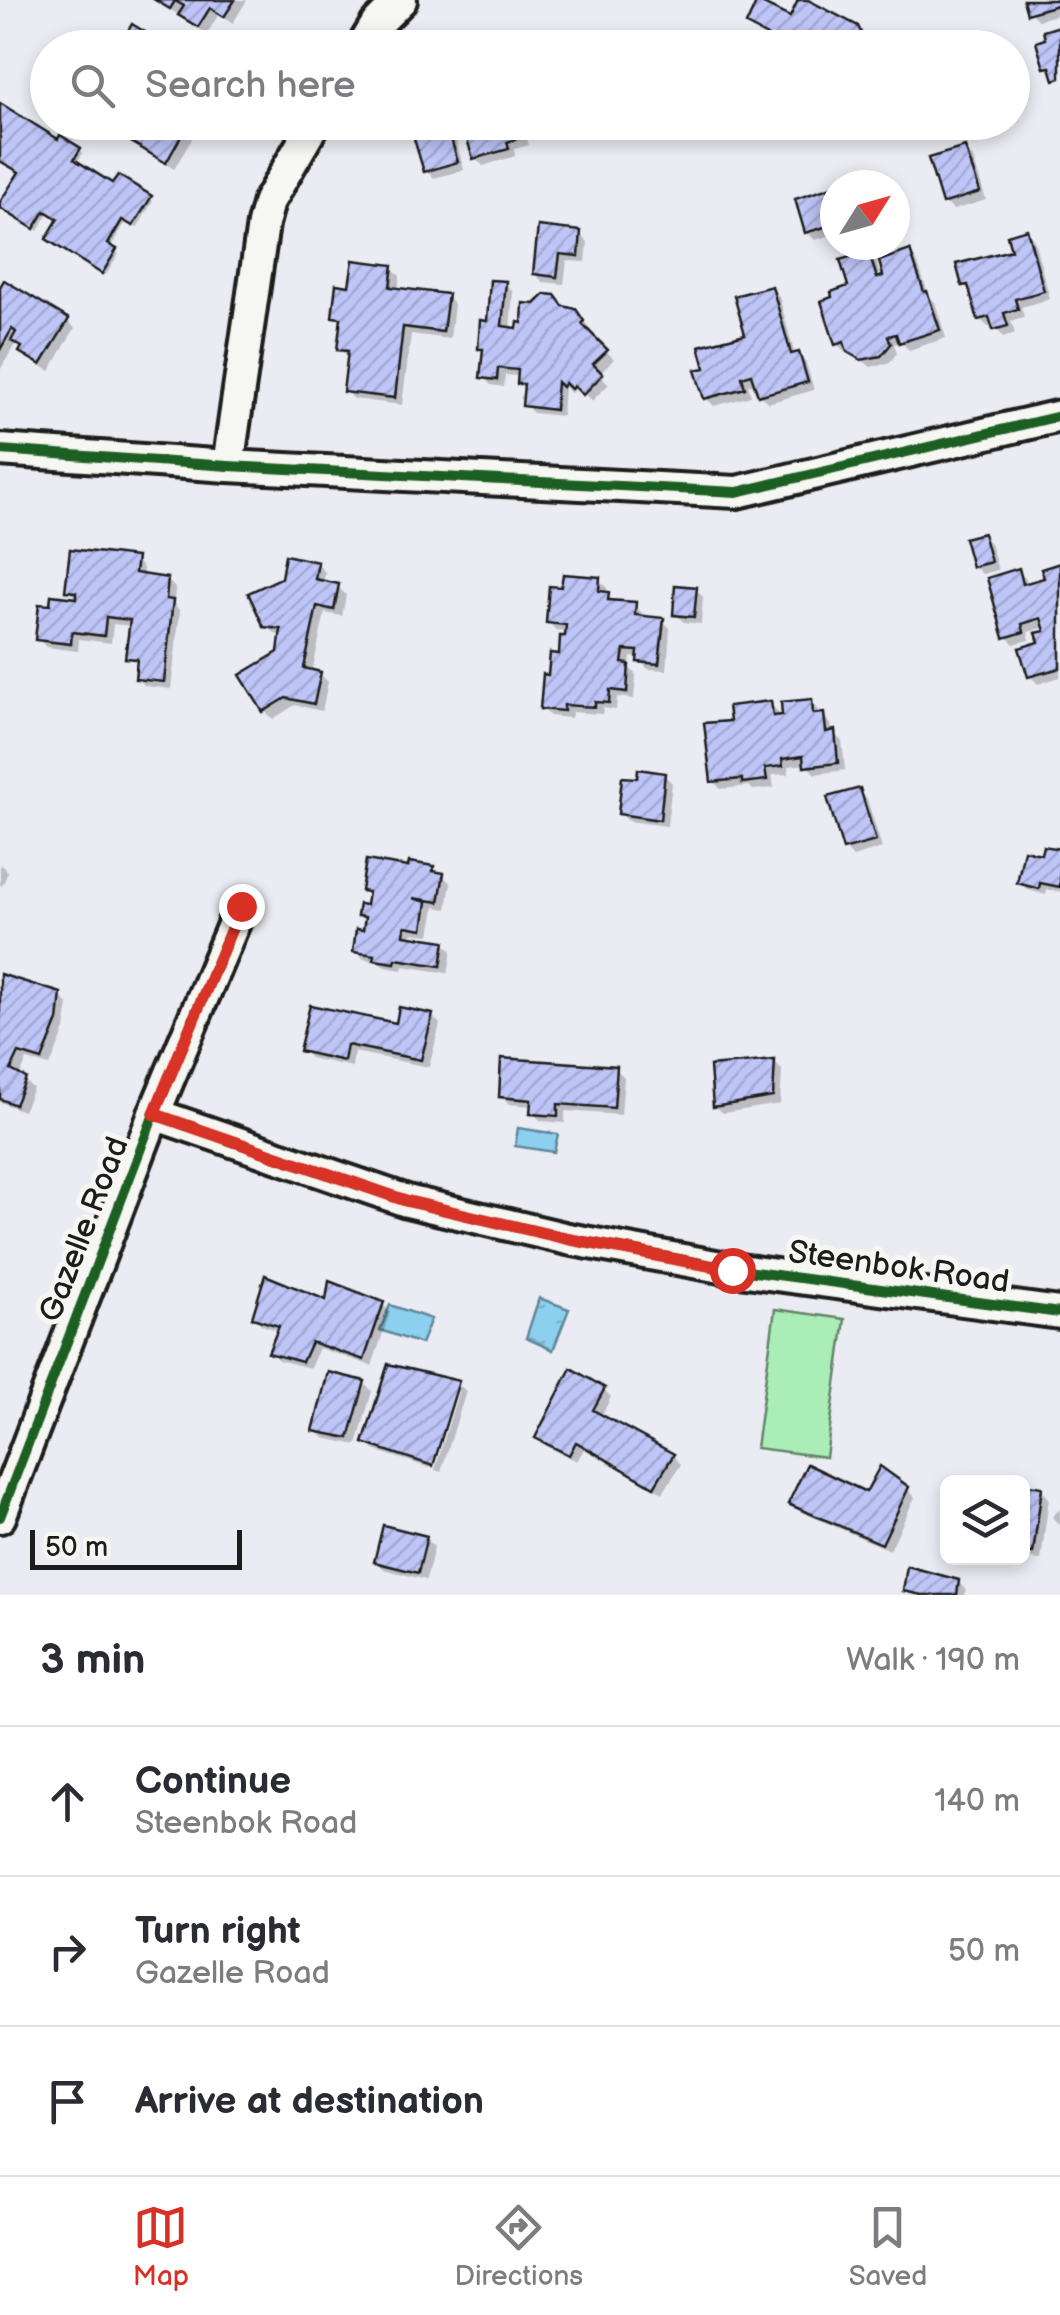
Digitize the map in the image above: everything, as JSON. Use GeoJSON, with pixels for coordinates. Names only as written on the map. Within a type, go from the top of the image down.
{"type":"FeatureCollection","features":[{"type":"Feature","properties":{"kind":"street"},"geometry":{"type":"LineString","coordinates":[[373,30],[401,0]]}},
{"type":"Feature","properties":{"kind":"street"},"geometry":{"type":"LineString","coordinates":[[228,466],[262,224],[269,201],[305,140]]}},
{"type":"Feature","properties":{"kind":"street"},"geometry":{"type":"LineString","coordinates":[[0,450],[228,466],[738,492],[1060,416]]}},
{"type":"Feature","properties":{"kind":"street","name":"Gazelle Road"},"geometry":{"type":"LineString","coordinates":[[0,1516],[154,1114],[241,906]]}},
{"type":"Feature","properties":{"kind":"street","name":"Steenbok Road"},"geometry":{"type":"LineString","coordinates":[[154,1114],[407,1201],[568,1239],[732,1270],[1060,1313]]}},
{"type":"Feature","properties":{"kind":"green space"},"geometry":{"type":"Polygon","coordinates":[[[775,1309],[845,1319],[826,1457],[756,1448],[775,1309]]]}},
{"type":"Feature","properties":{"kind":"water"},"geometry":{"type":"Polygon","coordinates":[[[518,1128],[558,1134],[554,1152],[515,1146],[518,1128]]]}},
{"type":"Feature","properties":{"kind":"water"},"geometry":{"type":"Polygon","coordinates":[[[539,1298],[569,1309],[553,1350],[526,1338],[539,1298]]]}},
{"type":"Feature","properties":{"kind":"water"},"geometry":{"type":"Polygon","coordinates":[[[390,1305],[431,1319],[421,1344],[380,1330],[390,1305]]]}},
{"type":"Feature","properties":{"kind":"building"},"geometry":{"type":"Polygon","coordinates":[[[155,0],[235,0],[224,17],[210,8],[198,27],[178,15],[184,6],[175,1],[170,9],[155,0]]]}},
{"type":"Feature","properties":{"kind":"building"},"geometry":{"type":"Polygon","coordinates":[[[798,0],[808,0],[860,30],[756,30],[746,25],[757,1],[790,17],[798,0]]]}},
{"type":"Feature","properties":{"kind":"building"},"geometry":{"type":"Polygon","coordinates":[[[1023,0],[1060,0],[1060,4],[1027,14],[1023,0]]]}},
{"type":"Feature","properties":{"kind":"building"},"geometry":{"type":"Polygon","coordinates":[[[1060,26],[1060,78],[1054,80],[1050,67],[1044,68],[1036,42],[1045,39],[1043,31],[1060,26]]]}},
{"type":"Feature","properties":{"kind":"building"},"geometry":{"type":"Polygon","coordinates":[[[0,103],[30,122],[30,140],[68,140],[81,148],[74,159],[112,183],[118,175],[152,196],[133,226],[122,220],[108,244],[117,249],[102,274],[46,239],[58,219],[45,211],[34,229],[0,208],[19,172],[0,161],[0,103]]]}},
{"type":"Feature","properties":{"kind":"building"},"geometry":{"type":"Polygon","coordinates":[[[128,140],[179,140],[166,163],[128,140]]]}},
{"type":"Feature","properties":{"kind":"building"},"geometry":{"type":"Polygon","coordinates":[[[414,140],[451,140],[458,162],[424,172],[414,140]]]}},
{"type":"Feature","properties":{"kind":"building"},"geometry":{"type":"Polygon","coordinates":[[[467,140],[513,140],[507,142],[509,149],[473,159],[467,140]]]}},
{"type":"Feature","properties":{"kind":"building"},"geometry":{"type":"Polygon","coordinates":[[[965,147],[980,192],[942,204],[928,158],[965,147]]]}},
{"type":"Feature","properties":{"kind":"building"},"geometry":{"type":"Polygon","coordinates":[[[820,191],[820,228],[805,233],[795,199],[820,191]]]}},
{"type":"Feature","properties":{"kind":"building"},"geometry":{"type":"Polygon","coordinates":[[[538,226],[581,231],[579,256],[560,254],[557,277],[533,274],[538,226]]]}},
{"type":"Feature","properties":{"kind":"building"},"geometry":{"type":"Polygon","coordinates":[[[1027,229],[1044,291],[1015,299],[1018,309],[1004,313],[1008,326],[993,330],[989,317],[978,320],[968,285],[962,286],[956,264],[1011,250],[1007,235],[1027,229]]]}},
{"type":"Feature","properties":{"kind":"building"},"geometry":{"type":"Polygon","coordinates":[[[910,250],[940,330],[899,343],[896,334],[888,336],[891,344],[881,356],[861,360],[847,352],[844,342],[835,345],[821,301],[832,297],[831,292],[848,286],[840,260],[871,260],[877,278],[883,276],[879,261],[910,260],[910,250]]]}},
{"type":"Feature","properties":{"kind":"building"},"geometry":{"type":"Polygon","coordinates":[[[353,260],[393,265],[390,287],[448,294],[443,332],[403,327],[395,398],[343,392],[348,351],[337,350],[341,318],[332,317],[336,284],[349,286],[353,260]]]}},
{"type":"Feature","properties":{"kind":"building"},"geometry":{"type":"Polygon","coordinates":[[[4,280],[69,319],[41,365],[19,352],[22,347],[11,341],[16,332],[12,329],[0,350],[0,287],[4,280]]]}},
{"type":"Feature","properties":{"kind":"building"},"geometry":{"type":"Polygon","coordinates":[[[490,280],[506,281],[502,326],[517,328],[518,322],[522,323],[523,303],[535,304],[545,294],[555,295],[563,306],[576,309],[582,324],[608,350],[593,364],[603,374],[583,395],[574,386],[571,389],[565,383],[562,387],[557,382],[555,410],[522,406],[524,384],[517,384],[518,370],[498,368],[497,380],[480,378],[480,320],[487,321],[490,280]]]}},
{"type":"Feature","properties":{"kind":"building"},"geometry":{"type":"Polygon","coordinates":[[[772,286],[791,354],[799,352],[808,382],[758,396],[751,374],[742,377],[745,388],[704,399],[695,370],[705,368],[699,346],[745,334],[734,296],[772,286]]]}},
{"type":"Feature","properties":{"kind":"building"},"geometry":{"type":"Polygon","coordinates":[[[983,533],[991,562],[972,567],[964,538],[983,533]]]}},
{"type":"Feature","properties":{"kind":"building"},"geometry":{"type":"Polygon","coordinates":[[[70,549],[137,557],[135,573],[168,578],[166,599],[173,600],[164,682],[135,679],[137,659],[125,658],[130,620],[106,617],[104,636],[72,632],[71,644],[35,640],[39,604],[50,605],[51,595],[76,598],[76,592],[65,591],[70,549]]]}},
{"type":"Feature","properties":{"kind":"building"},"geometry":{"type":"Polygon","coordinates":[[[285,555],[318,562],[315,579],[339,584],[334,610],[317,606],[304,668],[321,672],[314,704],[286,698],[263,712],[240,675],[278,652],[281,629],[264,627],[248,593],[281,578],[285,555]]]}},
{"type":"Feature","properties":{"kind":"building"},"geometry":{"type":"Polygon","coordinates":[[[1060,563],[1060,668],[1028,677],[1019,648],[1039,642],[1036,633],[1045,631],[1041,618],[1022,624],[1024,632],[1004,638],[987,578],[1019,568],[1023,584],[1044,578],[1041,569],[1060,563]]]}},
{"type":"Feature","properties":{"kind":"building"},"geometry":{"type":"Polygon","coordinates":[[[563,574],[600,577],[599,591],[609,592],[608,600],[636,602],[635,615],[664,618],[659,664],[637,662],[638,651],[624,650],[622,663],[629,664],[627,692],[610,690],[609,703],[595,702],[595,707],[564,705],[564,711],[540,709],[543,674],[548,675],[550,653],[559,654],[560,636],[565,636],[566,625],[546,623],[549,586],[561,587],[563,574]]]}},
{"type":"Feature","properties":{"kind":"building"},"geometry":{"type":"Polygon","coordinates":[[[675,585],[697,587],[694,617],[673,615],[675,585]]]}},
{"type":"Feature","properties":{"kind":"building"},"geometry":{"type":"Polygon","coordinates":[[[812,699],[813,714],[824,713],[826,732],[835,730],[838,763],[804,767],[803,756],[782,759],[783,766],[765,768],[767,780],[711,782],[704,723],[730,721],[728,706],[771,701],[773,716],[782,715],[781,702],[812,699]]]}},
{"type":"Feature","properties":{"kind":"building"},"geometry":{"type":"Polygon","coordinates":[[[638,769],[665,773],[660,820],[618,814],[622,777],[637,778],[638,769]]]}},
{"type":"Feature","properties":{"kind":"building"},"geometry":{"type":"Polygon","coordinates":[[[860,788],[876,841],[843,850],[827,797],[860,788]]]}},
{"type":"Feature","properties":{"kind":"building"},"geometry":{"type":"Polygon","coordinates":[[[1043,846],[1060,849],[1060,887],[1040,883],[1039,889],[1017,883],[1024,850],[1041,854],[1043,846]]]}},
{"type":"Feature","properties":{"kind":"building"},"geometry":{"type":"Polygon","coordinates":[[[366,860],[408,867],[409,862],[434,866],[433,871],[444,873],[439,902],[413,898],[427,902],[423,929],[405,926],[404,935],[445,941],[441,966],[374,960],[375,955],[353,952],[356,929],[363,930],[365,917],[357,916],[359,904],[366,905],[368,892],[361,891],[366,860]]]}},
{"type":"Feature","properties":{"kind":"building"},"geometry":{"type":"Polygon","coordinates":[[[0,974],[61,993],[58,1021],[42,1060],[19,1053],[11,1070],[26,1078],[15,1105],[0,1099],[0,974]]]}},
{"type":"Feature","properties":{"kind":"building"},"geometry":{"type":"Polygon","coordinates":[[[310,1005],[396,1023],[399,1007],[433,1014],[421,1060],[347,1045],[344,1061],[299,1051],[310,1005]]]}},
{"type":"Feature","properties":{"kind":"building"},"geometry":{"type":"Polygon","coordinates":[[[501,1058],[617,1066],[614,1108],[558,1104],[558,1116],[530,1114],[531,1100],[499,1097],[501,1058]]]}},
{"type":"Feature","properties":{"kind":"building"},"geometry":{"type":"Polygon","coordinates":[[[775,1060],[773,1097],[713,1107],[710,1066],[775,1060]]]}},
{"type":"Feature","properties":{"kind":"building"},"geometry":{"type":"Polygon","coordinates":[[[265,1275],[326,1300],[329,1281],[384,1302],[364,1360],[311,1342],[302,1362],[268,1353],[279,1326],[252,1318],[265,1275]]]}},
{"type":"Feature","properties":{"kind":"building"},"geometry":{"type":"Polygon","coordinates":[[[388,1364],[459,1381],[433,1466],[363,1443],[388,1364]]]}},
{"type":"Feature","properties":{"kind":"building"},"geometry":{"type":"Polygon","coordinates":[[[571,1368],[605,1388],[593,1410],[674,1454],[654,1487],[576,1442],[569,1455],[535,1438],[571,1368]]]}},
{"type":"Feature","properties":{"kind":"building"},"geometry":{"type":"Polygon","coordinates":[[[328,1372],[365,1381],[349,1438],[313,1431],[328,1372]]]}},
{"type":"Feature","properties":{"kind":"building"},"geometry":{"type":"Polygon","coordinates":[[[807,1464],[866,1492],[880,1466],[909,1487],[882,1544],[788,1504],[807,1464]]]}},
{"type":"Feature","properties":{"kind":"building"},"geometry":{"type":"Polygon","coordinates":[[[1030,1485],[1042,1487],[1033,1553],[1030,1553],[1030,1485]]]}},
{"type":"Feature","properties":{"kind":"building"},"geometry":{"type":"Polygon","coordinates":[[[383,1525],[427,1536],[418,1573],[374,1562],[383,1525]]]}},
{"type":"Feature","properties":{"kind":"building"},"geometry":{"type":"Polygon","coordinates":[[[907,1566],[959,1580],[957,1595],[903,1591],[907,1566]]]}},
{"type":"Feature","properties":{"kind":"cycle path"},"geometry":{"type":"LineString","coordinates":[[0,450],[228,466],[737,492],[1060,416]]}},
{"type":"Feature","properties":{"kind":"cycle path"},"geometry":{"type":"LineString","coordinates":[[0,1517],[154,1114],[241,906]]}},
{"type":"Feature","properties":{"kind":"cycle path"},"geometry":{"type":"LineString","coordinates":[[154,1114],[407,1201],[568,1239],[732,1269],[1060,1313]]}},
{"type":"Feature","properties":{"kind":"route"},"geometry":{"type":"LineString","coordinates":[[241,906],[154,1114],[407,1201],[568,1239],[732,1270]]}}]}
